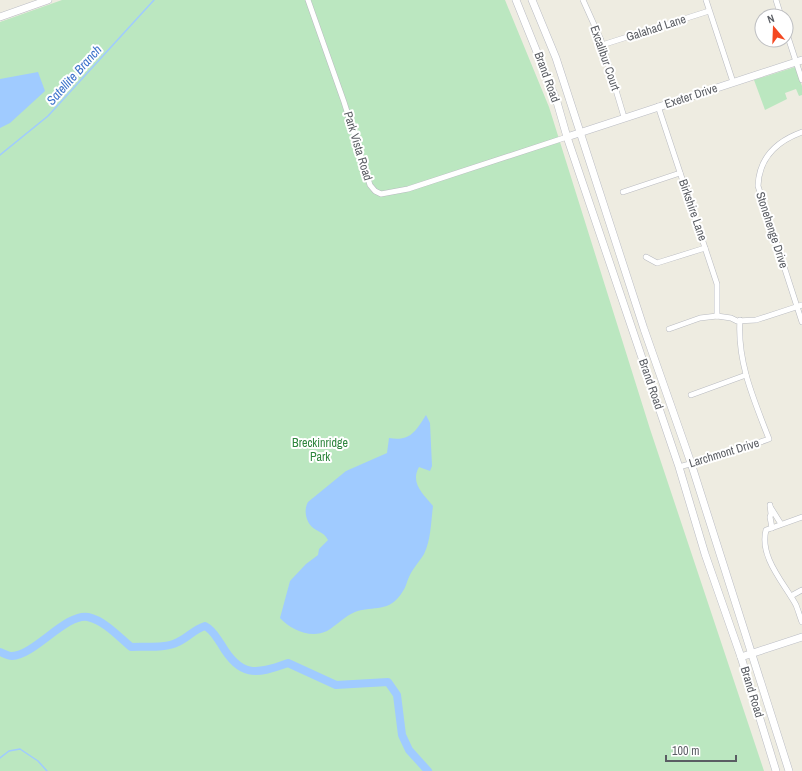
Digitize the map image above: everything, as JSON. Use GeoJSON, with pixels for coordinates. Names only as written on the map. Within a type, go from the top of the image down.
{"type":"FeatureCollection","features":[{"type":"Feature","properties":{"kind":"main road"},"geometry":{"type":"LineString","coordinates":[[0,17],[48,0]]}},
{"type":"Feature","properties":{"kind":"main road","name":"Brand Road"},"geometry":{"type":"LineString","coordinates":[[516,0],[557,102],[567,136],[679,467],[705,554],[741,657],[776,771]]}},
{"type":"Feature","properties":{"kind":"main road","name":"Brand Road"},"geometry":{"type":"LineString","coordinates":[[532,0],[556,58],[644,329],[691,463],[789,771]]}},
{"type":"Feature","properties":{"kind":"main road"},"geometry":{"type":"LineString","coordinates":[[522,15],[536,8]]}},
{"type":"Feature","properties":{"kind":"main road","name":"Exeter Drive"},"geometry":{"type":"LineString","coordinates":[[567,136],[799,61]]}},
{"type":"Feature","properties":{"kind":"main road"},"geometry":{"type":"LineString","coordinates":[[741,657],[802,637]]}},
{"type":"Feature","properties":{"kind":"street","name":"Park Vista Road"},"geometry":{"type":"LineString","coordinates":[[308,0],[344,102],[370,184],[375,191],[381,194],[412,188],[567,136]]}},
{"type":"Feature","properties":{"kind":"street","name":"Excalibur Court"},"geometry":{"type":"LineString","coordinates":[[583,0],[602,45],[624,117]]}},
{"type":"Feature","properties":{"kind":"street"},"geometry":{"type":"LineString","coordinates":[[706,0],[733,82]]}},
{"type":"Feature","properties":{"kind":"street","name":"Galahad Lane"},"geometry":{"type":"LineString","coordinates":[[602,45],[709,11]]}},
{"type":"Feature","properties":{"kind":"street"},"geometry":{"type":"LineString","coordinates":[[793,48],[799,61],[802,80]]}},
{"type":"Feature","properties":{"kind":"street","name":"Birkshire Lane"},"geometry":{"type":"LineString","coordinates":[[658,106],[717,284],[717,316]]}},
{"type":"Feature","properties":{"kind":"street","name":"Stonehenge Drive"},"geometry":{"type":"LineString","coordinates":[[802,132],[783,140],[774,147],[766,157],[759,179],[761,196],[799,306],[802,322]]}},
{"type":"Feature","properties":{"kind":"street"},"geometry":{"type":"LineString","coordinates":[[623,192],[680,173]]}},
{"type":"Feature","properties":{"kind":"street"},"geometry":{"type":"LineString","coordinates":[[646,257],[657,263],[705,248]]}},
{"type":"Feature","properties":{"kind":"street"},"geometry":{"type":"LineString","coordinates":[[669,329],[700,318],[717,316],[740,320],[756,320],[799,306]]}},
{"type":"Feature","properties":{"kind":"street"},"geometry":{"type":"LineString","coordinates":[[691,395],[746,375],[738,340],[740,320]]}},
{"type":"Feature","properties":{"kind":"street","name":"Larchmont Drive"},"geometry":{"type":"LineString","coordinates":[[679,467],[732,452],[769,439],[746,375]]}},
{"type":"Feature","properties":{"kind":"street"},"geometry":{"type":"LineString","coordinates":[[772,528],[770,505],[781,524]]}},
{"type":"Feature","properties":{"kind":"street"},"geometry":{"type":"LineString","coordinates":[[802,517],[766,530],[764,536],[766,547],[776,573],[791,596],[802,622]]}},
{"type":"Feature","properties":{"kind":"street"},"geometry":{"type":"LineString","coordinates":[[791,596],[802,590]]}},
{"type":"Feature","properties":{"kind":"green space","name":"Breckinridge Park"},"geometry":{"type":"Polygon","coordinates":[[[62,0],[505,0],[549,107],[650,429],[764,771],[0,771],[0,22],[62,0]]]}},
{"type":"Feature","properties":{"kind":"green space"},"geometry":{"type":"Polygon","coordinates":[[[795,67],[802,86],[802,95],[799,96],[796,89],[785,93],[787,99],[765,110],[754,80],[795,67]]]}},
{"type":"Feature","properties":{"kind":"water"},"geometry":{"type":"Polygon","coordinates":[[[38,72],[45,91],[10,123],[0,128],[0,79],[38,72]]]}},
{"type":"Feature","properties":{"kind":"water"},"geometry":{"type":"Polygon","coordinates":[[[426,415],[430,423],[432,466],[430,471],[419,467],[416,478],[422,493],[433,506],[430,530],[428,543],[424,554],[414,568],[404,589],[398,598],[387,606],[355,612],[327,631],[321,633],[308,634],[290,626],[280,618],[290,581],[306,564],[318,555],[319,549],[328,540],[324,535],[313,528],[307,520],[306,508],[308,502],[346,471],[387,453],[389,438],[402,438],[412,434],[426,415]]]}},
{"type":"Feature","properties":{"kind":"waterway","name":"Satellite Branch"},"geometry":{"type":"LineString","coordinates":[[0,155],[48,116],[154,0]]}},
{"type":"Feature","properties":{"kind":"waterway"},"geometry":{"type":"LineString","coordinates":[[0,652],[10,656],[21,654],[60,627],[79,617],[88,617],[100,622],[111,629],[131,647],[167,646],[182,640],[197,629],[205,626],[214,634],[235,663],[242,668],[257,671],[266,670],[288,663],[336,685],[388,682],[397,695],[402,735],[409,750],[428,771]]}},
{"type":"Feature","properties":{"kind":"waterway"},"geometry":{"type":"LineString","coordinates":[[0,758],[9,751],[20,749],[38,761],[47,771]]}}]}
